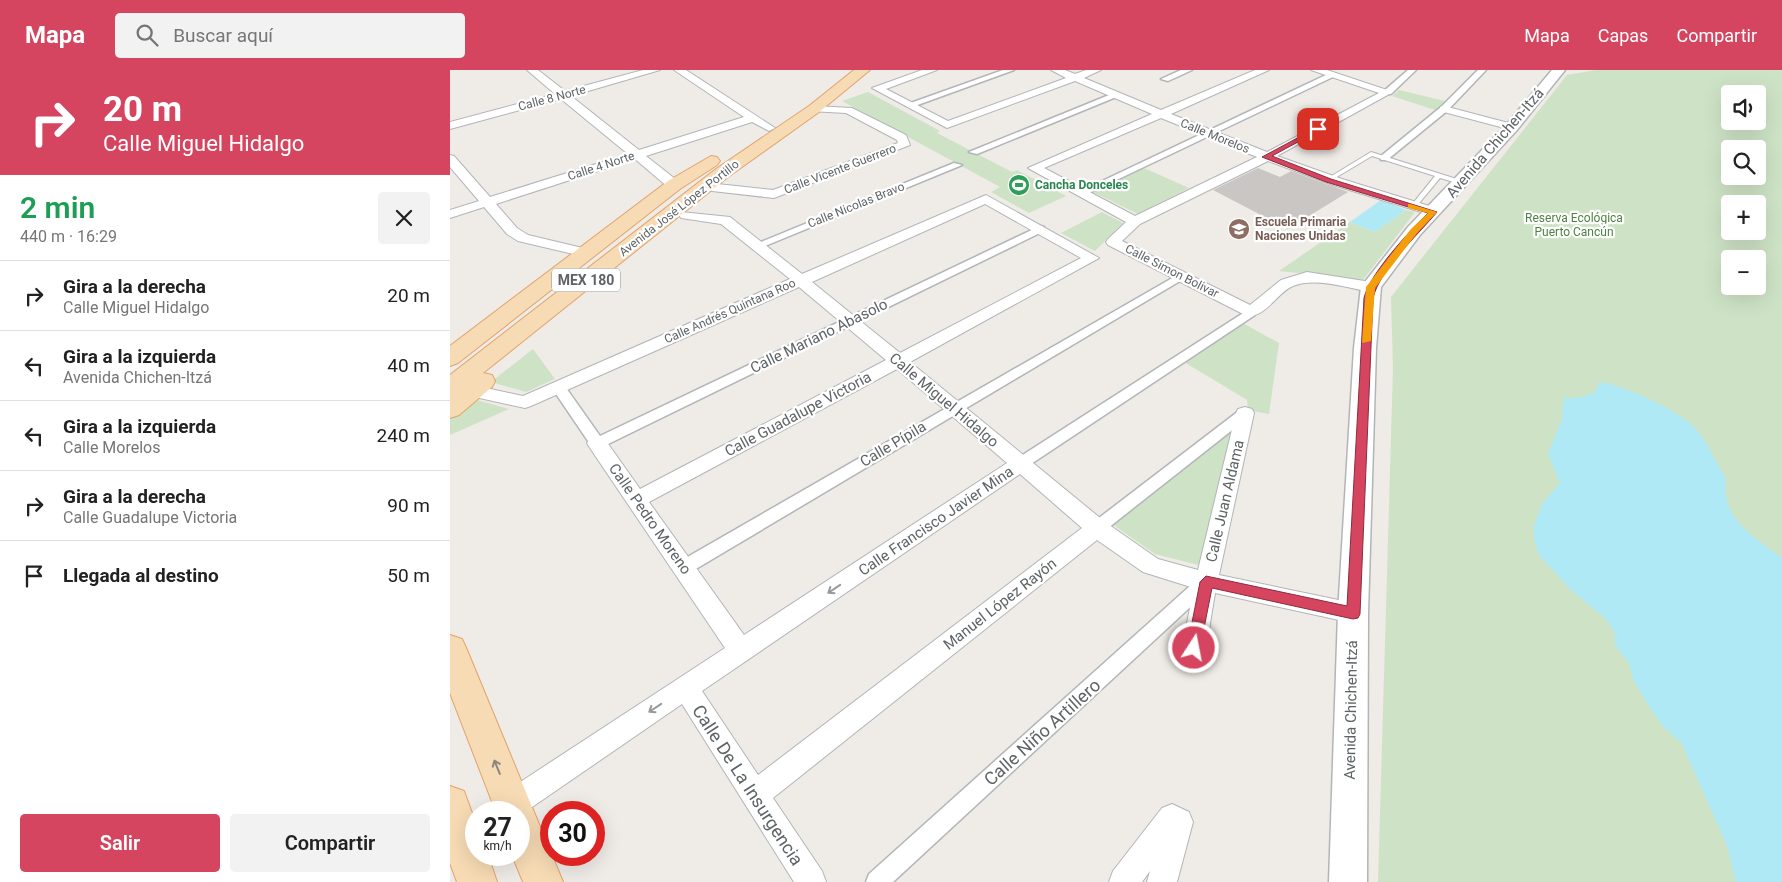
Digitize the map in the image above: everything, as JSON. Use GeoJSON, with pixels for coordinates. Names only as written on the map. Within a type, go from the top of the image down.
{"type":"FeatureCollection","features":[{"type":"Feature","properties":{"kind":"main road"},"geometry":{"type":"LineString","coordinates":[[450,358],[674,185],[769,125],[850,70]]}},
{"type":"Feature","properties":{"kind":"main road"},"geometry":{"type":"LineString","coordinates":[[450,409],[466,391],[686,215],[716,177],[769,125],[814,109],[863,70]]}},
{"type":"Feature","properties":{"kind":"main road","name":"Avenida José López Portillo"},"geometry":{"type":"LineString","coordinates":[[450,369],[716,177]]}},
{"type":"Feature","properties":{"kind":"main road","name":"Avenida José López Portillo"},"geometry":{"type":"LineString","coordinates":[[450,387],[716,177]]}},
{"type":"Feature","properties":{"kind":"main road"},"geometry":{"type":"LineString","coordinates":[[450,650],[510,801]]}},
{"type":"Feature","properties":{"kind":"main road"},"geometry":{"type":"LineString","coordinates":[[450,805],[477,882]]}},
{"type":"Feature","properties":{"kind":"main road"},"geometry":{"type":"LineString","coordinates":[[530,850],[543,882]]}},
{"type":"Feature","properties":{"kind":"street"},"geometry":{"type":"LineString","coordinates":[[532,70],[674,185]]}},
{"type":"Feature","properties":{"kind":"street","name":"Calle 8 Norte"},"geometry":{"type":"LineString","coordinates":[[450,126],[655,70]]}},
{"type":"Feature","properties":{"kind":"street"},"geometry":{"type":"LineString","coordinates":[[679,70],[769,125]]}},
{"type":"Feature","properties":{"kind":"street"},"geometry":{"type":"LineString","coordinates":[[932,70],[877,88],[947,125],[1096,70]]}},
{"type":"Feature","properties":{"kind":"street"},"geometry":{"type":"LineString","coordinates":[[909,105],[1010,70]]}},
{"type":"Feature","properties":{"kind":"street","name":"Calle Morelos"},"geometry":{"type":"LineString","coordinates":[[1056,70],[1266,157],[1328,180],[1423,210]]}},
{"type":"Feature","properties":{"kind":"street"},"geometry":{"type":"LineString","coordinates":[[1164,79],[1188,70]]}},
{"type":"Feature","properties":{"kind":"street"},"geometry":{"type":"LineString","coordinates":[[1161,114],[1264,70]]}},
{"type":"Feature","properties":{"kind":"street"},"geometry":{"type":"LineString","coordinates":[[1316,70],[1388,92]]}},
{"type":"Feature","properties":{"kind":"street"},"geometry":{"type":"LineString","coordinates":[[1135,221],[1266,157],[1388,92],[1412,70]]}},
{"type":"Feature","properties":{"kind":"street"},"geometry":{"type":"LineString","coordinates":[[1384,158],[1444,109],[1482,70]]}},
{"type":"Feature","properties":{"kind":"street","name":"Avenida Chichen-Itzá"},"geometry":{"type":"LineString","coordinates":[[1348,882],[1353,614],[1367,323],[1371,287],[1414,231],[1423,210],[1450,178],[1512,127],[1559,70]]}},
{"type":"Feature","properties":{"kind":"street"},"geometry":{"type":"LineString","coordinates":[[1082,193],[1333,75]]}},
{"type":"Feature","properties":{"kind":"street"},"geometry":{"type":"LineString","coordinates":[[974,152],[1117,96]]}},
{"type":"Feature","properties":{"kind":"street","name":"Calle Vicente Guerrero"},"geometry":{"type":"LineString","coordinates":[[716,177],[774,194],[904,145],[902,138],[848,110],[814,109]]}},
{"type":"Feature","properties":{"kind":"street"},"geometry":{"type":"LineString","coordinates":[[1444,109],[1512,127]]}},
{"type":"Feature","properties":{"kind":"street","name":"Calle Simon Bolivar"},"geometry":{"type":"LineString","coordinates":[[1161,114],[1034,168],[1135,221],[1113,242],[1251,312]]}},
{"type":"Feature","properties":{"kind":"street","name":"Calle 4 Norte"},"geometry":{"type":"LineString","coordinates":[[450,214],[636,155],[769,125]]}},
{"type":"Feature","properties":{"kind":"street"},"geometry":{"type":"LineString","coordinates":[[450,159],[512,231],[523,238],[586,253]]}},
{"type":"Feature","properties":{"kind":"street","name":"Calle Nicolas Bravo"},"geometry":{"type":"LineString","coordinates":[[756,246],[957,165]]}},
{"type":"Feature","properties":{"kind":"street","name":"Calle Andrés Quintana Roo"},"geometry":{"type":"LineString","coordinates":[[466,391],[525,402],[986,199],[1040,229]]}},
{"type":"Feature","properties":{"kind":"street","name":"Calle Miguel Hidalgo"},"geometry":{"type":"LineString","coordinates":[[686,215],[725,220],[850,320],[1097,528],[1151,566],[1206,582],[1353,614]]}},
{"type":"Feature","properties":{"kind":"street","name":"Calle Guadalupe Victoria"},"geometry":{"type":"LineString","coordinates":[[636,500],[1092,258],[1040,229]]}},
{"type":"Feature","properties":{"kind":"street","name":"Calle Mariano Abasolo"},"geometry":{"type":"LineString","coordinates":[[597,443],[1040,229]]}},
{"type":"Feature","properties":{"kind":"street","name":"Calle Pípila"},"geometry":{"type":"LineString","coordinates":[[684,568],[1181,276]]}},
{"type":"Feature","properties":{"kind":"street","name":"Calle Francisco Javier Mina"},"geometry":{"type":"LineString","coordinates":[[530,802],[686,688],[1251,312],[1286,283],[1307,277],[1371,287]]}},
{"type":"Feature","properties":{"kind":"street","name":"Calle Pedro Moreno"},"geometry":{"type":"LineString","coordinates":[[559,388],[741,651]]}},
{"type":"Feature","properties":{"kind":"street","name":"Manuel López Rayón"},"geometry":{"type":"LineString","coordinates":[[754,795],[1245,413]]}},
{"type":"Feature","properties":{"kind":"street","name":"Calle Juan Aldama"},"geometry":{"type":"LineString","coordinates":[[1194,648],[1206,582],[1245,413]]}},
{"type":"Feature","properties":{"kind":"street","name":"Calle Niño Artillero"},"geometry":{"type":"LineString","coordinates":[[877,882],[1206,582]]}},
{"type":"Feature","properties":{"kind":"street","name":"Calle De La Insurgencia"},"geometry":{"type":"LineString","coordinates":[[686,688],[811,882]]}},
{"type":"Feature","properties":{"kind":"street"},"geometry":{"type":"LineString","coordinates":[[1124,882],[1172,818],[1180,822],[1162,882]]}},
{"type":"Feature","properties":{"kind":"lane"},"geometry":{"type":"LineString","coordinates":[[1328,180],[1371,154],[1450,178]]}},
{"type":"Feature","properties":{"kind":"green space","name":"Reserva Ecológica Puerto Cancún"},"geometry":{"type":"Polygon","coordinates":[[[1596,70],[1782,70],[1782,882],[1378,882],[1393,368],[1391,297],[1567,75],[1596,70]]]}},
{"type":"Feature","properties":{"kind":"green space"},"geometry":{"type":"Polygon","coordinates":[[[1399,90],[1449,102],[1438,111],[1392,96],[1399,90]]]}},
{"type":"Feature","properties":{"kind":"green space"},"geometry":{"type":"Polygon","coordinates":[[[868,92],[940,131],[937,133],[1012,172],[1017,170],[1066,196],[1029,213],[991,192],[1000,187],[842,101],[868,92]]]}},
{"type":"Feature","properties":{"kind":"green space"},"geometry":{"type":"Polygon","coordinates":[[[1144,168],[1189,188],[1138,214],[1093,192],[1144,168]]]}},
{"type":"Feature","properties":{"kind":"green space"},"geometry":{"type":"Polygon","coordinates":[[[1406,210],[1415,212],[1363,280],[1279,271],[1350,222],[1375,232],[1406,210]]]}},
{"type":"Feature","properties":{"kind":"green space"},"geometry":{"type":"Polygon","coordinates":[[[1102,212],[1123,223],[1095,251],[1061,233],[1102,212]]]}},
{"type":"Feature","properties":{"kind":"green space"},"geometry":{"type":"Polygon","coordinates":[[[1241,322],[1279,343],[1269,414],[1248,410],[1247,400],[1184,362],[1241,322]]]}},
{"type":"Feature","properties":{"kind":"green space"},"geometry":{"type":"Polygon","coordinates":[[[533,349],[555,379],[526,392],[491,382],[533,349]]]}},
{"type":"Feature","properties":{"kind":"green space"},"geometry":{"type":"Polygon","coordinates":[[[473,399],[509,409],[450,435],[450,418],[473,399]]]}},
{"type":"Feature","properties":{"kind":"green space"},"geometry":{"type":"Polygon","coordinates":[[[1240,420],[1202,566],[1155,554],[1112,524],[1240,420]]]}},
{"type":"Feature","properties":{"kind":"water"},"geometry":{"type":"Polygon","coordinates":[[[1381,200],[1406,210],[1375,232],[1350,222],[1381,200]]]}},
{"type":"Feature","properties":{"kind":"water"},"geometry":{"type":"Polygon","coordinates":[[[1599,382],[1621,387],[1648,399],[1675,413],[1693,426],[1707,445],[1726,479],[1728,505],[1734,516],[1750,534],[1782,558],[1782,882],[1736,882],[1727,846],[1682,744],[1662,725],[1645,700],[1633,679],[1629,663],[1615,645],[1615,634],[1606,619],[1570,589],[1539,555],[1534,538],[1534,526],[1542,504],[1560,483],[1548,454],[1562,419],[1564,397],[1584,397],[1596,391],[1599,382]]]}},
{"type":"Feature","properties":{"kind":"building"},"geometry":{"type":"Polygon","coordinates":[[[1258,168],[1280,177],[1291,171],[1348,192],[1288,229],[1213,190],[1258,168]]]}},
{"type":"Feature","properties":{"kind":"slow traffic"},"geometry":{"type":"LineString","coordinates":[[1366,341],[1368,298],[1371,287],[1414,231],[1434,212],[1410,206]]}},
{"type":"Feature","properties":{"kind":"place","name":"Cancha Donceles"},"geometry":{"type":"Point","coordinates":[1019,185]}},
{"type":"Feature","properties":{"kind":"place","name":"Escuela Primaria Naciones Unidas"},"geometry":{"type":"Point","coordinates":[1239,229]}},
{"type":"Feature","properties":{"kind":"route"},"geometry":{"type":"LineString","coordinates":[[1194,648],[1206,582],[1353,614],[1368,298],[1371,287],[1414,231],[1434,212],[1328,180],[1266,157],[1318,129]]}}]}
